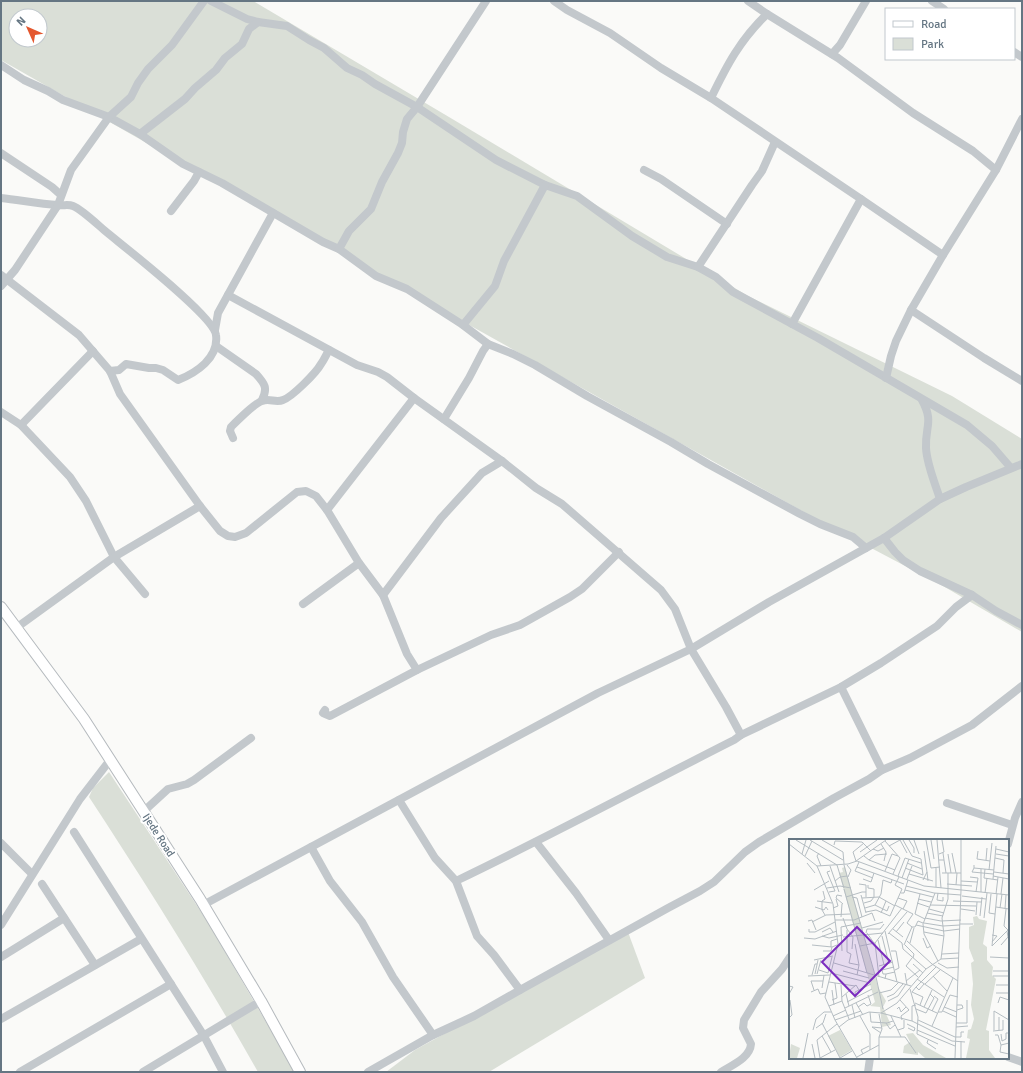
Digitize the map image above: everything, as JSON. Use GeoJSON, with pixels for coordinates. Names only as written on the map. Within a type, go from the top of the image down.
{"type":"FeatureCollection","features":[{"type":"Feature","properties":{"kind":"main road","name":"Ijede Road"},"geometry":{"type":"LineString","coordinates":[[1,607],[84,719],[144,811],[203,904],[261,1001],[300,1072]]}},
{"type":"Feature","properties":{"kind":"street"},"geometry":{"type":"LineString","coordinates":[[1,286],[4,277],[15,270],[58,205],[71,170],[109,117],[131,98],[138,83],[148,69],[172,46],[204,1]]}},
{"type":"Feature","properties":{"kind":"street"},"geometry":{"type":"LineString","coordinates":[[211,1],[246,19],[287,26],[324,48],[353,72],[362,75],[375,84],[417,107],[496,160],[545,185],[581,199],[632,236],[668,257],[698,267],[716,277],[733,292],[792,324],[967,425],[980,435],[1011,468]]}},
{"type":"Feature","properties":{"kind":"street"},"geometry":{"type":"LineString","coordinates":[[339,249],[349,231],[371,209],[382,182],[402,143],[406,119],[417,107],[486,1]]}},
{"type":"Feature","properties":{"kind":"street"},"geometry":{"type":"LineString","coordinates":[[554,1],[567,10],[610,33],[665,70],[711,98],[774,142],[862,198],[943,255]]}},
{"type":"Feature","properties":{"kind":"street"},"geometry":{"type":"LineString","coordinates":[[748,1],[832,54],[913,113],[973,151],[996,170]]}},
{"type":"Feature","properties":{"kind":"street"},"geometry":{"type":"LineString","coordinates":[[832,54],[840,44],[866,1]]}},
{"type":"Feature","properties":{"kind":"street"},"geometry":{"type":"LineString","coordinates":[[932,1],[942,8]]}},
{"type":"Feature","properties":{"kind":"street"},"geometry":{"type":"LineString","coordinates":[[711,98],[725,67],[737,48],[767,14]]}},
{"type":"Feature","properties":{"kind":"street"},"geometry":{"type":"LineString","coordinates":[[246,19],[249,29]]}},
{"type":"Feature","properties":{"kind":"street"},"geometry":{"type":"LineString","coordinates":[[140,134],[184,99],[216,70],[225,58],[242,44],[249,29],[258,22]]}},
{"type":"Feature","properties":{"kind":"street"},"geometry":{"type":"LineString","coordinates":[[1,66],[24,80],[52,93],[63,100],[109,117],[140,134],[183,164],[323,242],[339,249],[376,276],[407,289],[463,325],[488,344],[514,354],[535,365],[587,396],[800,514],[820,524],[853,537],[866,548]]}},
{"type":"Feature","properties":{"kind":"street"},"geometry":{"type":"LineString","coordinates":[[886,378],[896,341],[912,310],[943,255],[996,170],[1022,119]]}},
{"type":"Feature","properties":{"kind":"street"},"geometry":{"type":"LineString","coordinates":[[698,267],[762,171],[774,142]]}},
{"type":"Feature","properties":{"kind":"street"},"geometry":{"type":"LineString","coordinates":[[1,153],[52,187],[61,195]]}},
{"type":"Feature","properties":{"kind":"street"},"geometry":{"type":"LineString","coordinates":[[644,170],[661,179],[727,224]]}},
{"type":"Feature","properties":{"kind":"street"},"geometry":{"type":"LineString","coordinates":[[170,211],[194,181],[199,172]]}},
{"type":"Feature","properties":{"kind":"street"},"geometry":{"type":"LineString","coordinates":[[463,325],[492,291],[504,261],[545,185]]}},
{"type":"Feature","properties":{"kind":"street"},"geometry":{"type":"LineString","coordinates":[[1,198],[75,207],[162,277],[188,300],[215,330]]}},
{"type":"Feature","properties":{"kind":"street"},"geometry":{"type":"LineString","coordinates":[[792,324],[862,198]]}},
{"type":"Feature","properties":{"kind":"street"},"geometry":{"type":"LineString","coordinates":[[110,371],[119,370],[126,364],[163,370],[178,380],[200,369],[216,346],[215,330],[218,313],[273,213]]}},
{"type":"Feature","properties":{"kind":"street"},"geometry":{"type":"LineString","coordinates":[[4,277],[79,335],[93,351],[110,371],[120,394],[200,506],[220,530],[228,536],[235,537],[246,533],[297,492],[306,491],[316,496],[327,510],[359,563],[383,595],[407,654],[417,670]]}},
{"type":"Feature","properties":{"kind":"street"},"geometry":{"type":"LineString","coordinates":[[228,295],[363,368],[378,372],[387,377],[502,461],[536,488],[562,504],[619,552],[661,590],[675,609],[691,649],[741,735]]}},
{"type":"Feature","properties":{"kind":"street"},"geometry":{"type":"LineString","coordinates":[[912,310],[984,358],[1022,381]]}},
{"type":"Feature","properties":{"kind":"street"},"geometry":{"type":"LineString","coordinates":[[206,320],[218,313]]}},
{"type":"Feature","properties":{"kind":"street"},"geometry":{"type":"LineString","coordinates":[[444,419],[488,344]]}},
{"type":"Feature","properties":{"kind":"street"},"geometry":{"type":"LineString","coordinates":[[216,346],[256,374],[262,380],[266,389],[262,400],[231,427],[230,431],[233,438]]}},
{"type":"Feature","properties":{"kind":"street"},"geometry":{"type":"LineString","coordinates":[[262,400],[277,401],[283,400],[290,396],[315,372],[329,350]]}},
{"type":"Feature","properties":{"kind":"street"},"geometry":{"type":"LineString","coordinates":[[20,425],[93,351]]}},
{"type":"Feature","properties":{"kind":"street"},"geometry":{"type":"LineString","coordinates":[[327,510],[414,398]]}},
{"type":"Feature","properties":{"kind":"street"},"geometry":{"type":"LineString","coordinates":[[922,399],[929,417],[926,448],[940,499]]}},
{"type":"Feature","properties":{"kind":"street"},"geometry":{"type":"LineString","coordinates":[[1,413],[20,425],[70,477],[86,501],[114,557],[145,594]]}},
{"type":"Feature","properties":{"kind":"street"},"geometry":{"type":"LineString","coordinates":[[383,595],[441,518],[482,473],[502,461]]}},
{"type":"Feature","properties":{"kind":"street"},"geometry":{"type":"LineString","coordinates":[[203,904],[598,693],[691,649],[769,602],[884,538],[940,499],[1022,464]]}},
{"type":"Feature","properties":{"kind":"street"},"geometry":{"type":"LineString","coordinates":[[16,628],[114,557],[200,506]]}},
{"type":"Feature","properties":{"kind":"street"},"geometry":{"type":"LineString","coordinates":[[884,538],[899,556],[920,572],[972,595],[996,611],[1022,625]]}},
{"type":"Feature","properties":{"kind":"street"},"geometry":{"type":"LineString","coordinates":[[325,710],[324,713],[330,716],[417,670],[491,636],[520,625],[582,589],[619,552]]}},
{"type":"Feature","properties":{"kind":"street"},"geometry":{"type":"LineString","coordinates":[[303,604],[359,563]]}},
{"type":"Feature","properties":{"kind":"street"},"geometry":{"type":"LineString","coordinates":[[456,881],[536,842],[741,735],[841,687],[937,626],[956,607],[972,595]]}},
{"type":"Feature","properties":{"kind":"street"},"geometry":{"type":"LineString","coordinates":[[368,1072],[433,1035],[474,1016],[700,891],[714,882],[745,852],[882,770],[910,758],[972,725],[1022,686]]}},
{"type":"Feature","properties":{"kind":"street"},"geometry":{"type":"LineString","coordinates":[[841,687],[882,770]]}},
{"type":"Feature","properties":{"kind":"street"},"geometry":{"type":"LineString","coordinates":[[144,811],[168,789],[187,784],[194,780],[251,738]]}},
{"type":"Feature","properties":{"kind":"street"},"geometry":{"type":"LineString","coordinates":[[1,925],[80,799],[110,760]]}},
{"type":"Feature","properties":{"kind":"street"},"geometry":{"type":"LineString","coordinates":[[399,800],[432,852],[456,881],[476,936],[494,955],[520,990]]}},
{"type":"Feature","properties":{"kind":"street"},"geometry":{"type":"LineString","coordinates":[[947,802],[1012,825]]}},
{"type":"Feature","properties":{"kind":"street"},"geometry":{"type":"LineString","coordinates":[[1009,839],[1012,825],[1022,802]]}},
{"type":"Feature","properties":{"kind":"street"},"geometry":{"type":"LineString","coordinates":[[74,832],[204,1036],[223,1072]]}},
{"type":"Feature","properties":{"kind":"street"},"geometry":{"type":"LineString","coordinates":[[536,842],[576,893],[609,940]]}},
{"type":"Feature","properties":{"kind":"street"},"geometry":{"type":"LineString","coordinates":[[1,843],[32,874]]}},
{"type":"Feature","properties":{"kind":"street"},"geometry":{"type":"LineString","coordinates":[[311,847],[330,881],[362,922],[393,978],[433,1035]]}},
{"type":"Feature","properties":{"kind":"street"},"geometry":{"type":"LineString","coordinates":[[42,884],[95,965]]}},
{"type":"Feature","properties":{"kind":"street"},"geometry":{"type":"LineString","coordinates":[[1,957],[64,918]]}},
{"type":"Feature","properties":{"kind":"street"},"geometry":{"type":"LineString","coordinates":[[1,1019],[141,939]]}},
{"type":"Feature","properties":{"kind":"street"},"geometry":{"type":"LineString","coordinates":[[721,1072],[749,1052],[751,1044],[743,1028],[744,1020],[761,992],[782,969],[789,958]]}},
{"type":"Feature","properties":{"kind":"street"},"geometry":{"type":"LineString","coordinates":[[20,1072],[171,984]]}},
{"type":"Feature","properties":{"kind":"street"},"geometry":{"type":"LineString","coordinates":[[143,1072],[261,1001]]}},
{"type":"Feature","properties":{"kind":"street"},"geometry":{"type":"LineString","coordinates":[[1009,1057],[1022,1062]]}},
{"type":"Feature","properties":{"kind":"street"},"geometry":{"type":"LineString","coordinates":[[868,1072],[870,1059]]}},
{"type":"Feature","properties":{"kind":"green space"},"geometry":{"type":"Polygon","coordinates":[[[1,1],[253,1],[748,296],[952,396],[1022,439],[1022,632],[943,586],[820,521],[299,230],[1,60],[1,1]]]}},
{"type":"Feature","properties":{"kind":"green space"},"geometry":{"type":"Polygon","coordinates":[[[109,772],[209,924],[295,1072],[258,1072],[176,933],[89,797],[93,788],[109,772]]]}},
{"type":"Feature","properties":{"kind":"green space"},"geometry":{"type":"Polygon","coordinates":[[[628,932],[645,978],[489,1072],[386,1072],[415,1050],[628,932]]]}}]}
